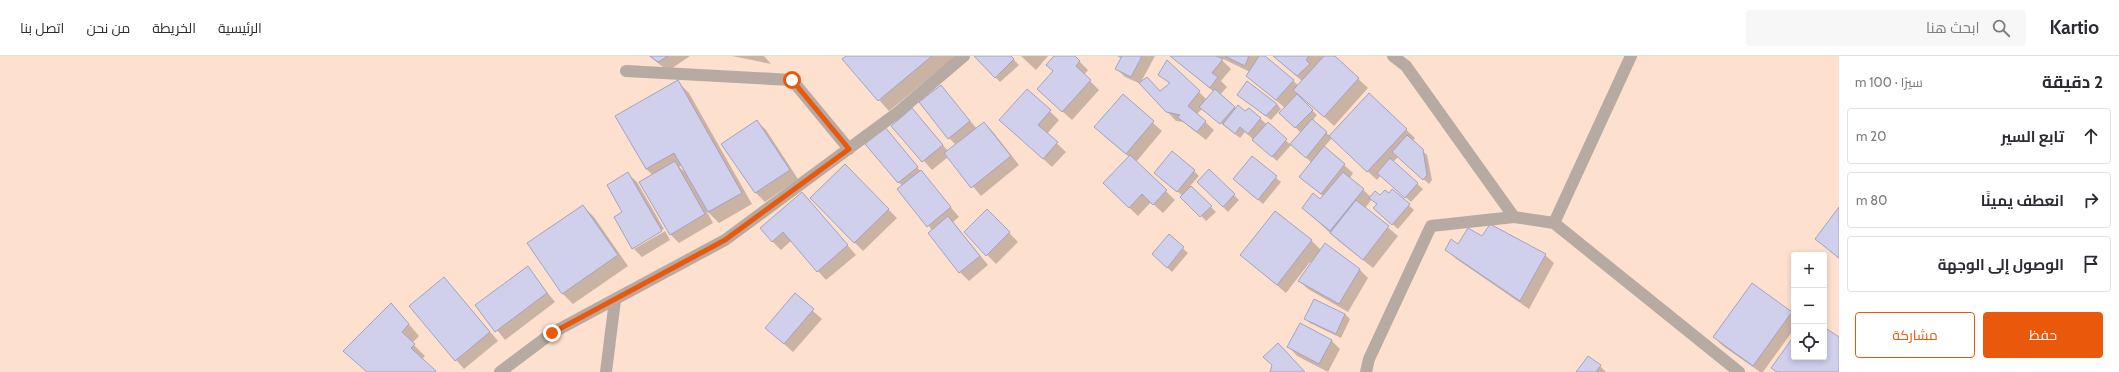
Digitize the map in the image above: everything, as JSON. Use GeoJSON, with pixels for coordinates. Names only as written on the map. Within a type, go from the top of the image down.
{"type":"FeatureCollection","features":[{"type":"Feature","properties":{"kind":"street"},"geometry":{"type":"LineString","coordinates":[[500,372],[552,333],[725,240],[897,113],[964,56]]}},
{"type":"Feature","properties":{"kind":"street"},"geometry":{"type":"LineString","coordinates":[[1393,56],[1406,66],[1514,217]]}},
{"type":"Feature","properties":{"kind":"street"},"geometry":{"type":"LineString","coordinates":[[1554,223],[1631,56]]}},
{"type":"Feature","properties":{"kind":"street"},"geometry":{"type":"LineString","coordinates":[[626,71],[792,80],[849,149]]}},
{"type":"Feature","properties":{"kind":"street"},"geometry":{"type":"LineString","coordinates":[[1366,372],[1369,358],[1430,226],[1514,217],[1554,223],[1739,372]]}},
{"type":"Feature","properties":{"kind":"street"},"geometry":{"type":"LineString","coordinates":[[606,372],[615,300]]}},
{"type":"Feature","properties":{"kind":"building"},"geometry":{"type":"Polygon","coordinates":[[[650,56],[668,56],[658,62],[650,56]]]}},
{"type":"Feature","properties":{"kind":"building"},"geometry":{"type":"Polygon","coordinates":[[[846,56],[932,56],[878,101],[842,59],[846,56]]]}},
{"type":"Feature","properties":{"kind":"building"},"geometry":{"type":"Polygon","coordinates":[[[974,56],[1011,56],[1014,59],[995,78],[974,56]]]}},
{"type":"Feature","properties":{"kind":"building"},"geometry":{"type":"Polygon","coordinates":[[[1054,56],[1075,56],[1080,61],[1076,66],[1091,80],[1062,112],[1037,89],[1053,71],[1046,65],[1054,56]]]}},
{"type":"Feature","properties":{"kind":"building"},"geometry":{"type":"Polygon","coordinates":[[[1122,56],[1142,56],[1131,77],[1115,69],[1122,56]]]}},
{"type":"Feature","properties":{"kind":"building"},"geometry":{"type":"Polygon","coordinates":[[[1170,56],[1216,56],[1223,59],[1212,73],[1218,77],[1210,88],[1170,56]]]}},
{"type":"Feature","properties":{"kind":"building"},"geometry":{"type":"Polygon","coordinates":[[[1225,56],[1249,56],[1245,66],[1225,56]]]}},
{"type":"Feature","properties":{"kind":"building"},"geometry":{"type":"Polygon","coordinates":[[[1259,56],[1265,56],[1294,80],[1276,100],[1246,76],[1259,56]]]}},
{"type":"Feature","properties":{"kind":"building"},"geometry":{"type":"Polygon","coordinates":[[[1273,56],[1309,56],[1306,60],[1310,64],[1297,76],[1273,56]]]}},
{"type":"Feature","properties":{"kind":"building"},"geometry":{"type":"Polygon","coordinates":[[[1324,56],[1335,56],[1359,78],[1324,117],[1293,90],[1324,56]]]}},
{"type":"Feature","properties":{"kind":"building"},"geometry":{"type":"Polygon","coordinates":[[[1167,60],[1200,91],[1188,106],[1206,121],[1197,132],[1177,117],[1180,115],[1166,112],[1139,83],[1147,77],[1160,91],[1170,83],[1158,75],[1167,60]]]}},
{"type":"Feature","properties":{"kind":"building"},"geometry":{"type":"Polygon","coordinates":[[[678,80],[742,193],[708,212],[674,153],[646,169],[615,116],[678,80]]]}},
{"type":"Feature","properties":{"kind":"building"},"geometry":{"type":"Polygon","coordinates":[[[1247,81],[1277,104],[1266,116],[1237,95],[1247,81]]]}},
{"type":"Feature","properties":{"kind":"building"},"geometry":{"type":"Polygon","coordinates":[[[941,85],[970,121],[948,139],[919,102],[941,85]]]}},
{"type":"Feature","properties":{"kind":"building"},"geometry":{"type":"Polygon","coordinates":[[[1027,89],[1051,110],[1038,125],[1058,142],[1043,159],[999,120],[1027,89]]]}},
{"type":"Feature","properties":{"kind":"building"},"geometry":{"type":"Polygon","coordinates":[[[1215,89],[1235,107],[1220,124],[1199,107],[1215,89]]]}},
{"type":"Feature","properties":{"kind":"building"},"geometry":{"type":"Polygon","coordinates":[[[1369,93],[1407,129],[1367,172],[1329,136],[1369,93]]]}},
{"type":"Feature","properties":{"kind":"building"},"geometry":{"type":"Polygon","coordinates":[[[1123,94],[1154,121],[1126,154],[1094,127],[1123,94]]]}},
{"type":"Feature","properties":{"kind":"building"},"geometry":{"type":"Polygon","coordinates":[[[1297,94],[1313,110],[1295,128],[1279,113],[1297,94]]]}},
{"type":"Feature","properties":{"kind":"building"},"geometry":{"type":"Polygon","coordinates":[[[1238,105],[1245,111],[1249,108],[1261,118],[1248,134],[1240,127],[1235,134],[1223,124],[1238,105]]]}},
{"type":"Feature","properties":{"kind":"building"},"geometry":{"type":"Polygon","coordinates":[[[912,108],[943,145],[922,162],[891,126],[912,108]]]}},
{"type":"Feature","properties":{"kind":"building"},"geometry":{"type":"Polygon","coordinates":[[[1312,119],[1327,132],[1306,158],[1290,144],[1312,119]]]}},
{"type":"Feature","properties":{"kind":"building"},"geometry":{"type":"Polygon","coordinates":[[[757,120],[790,170],[755,193],[721,144],[757,120]]]}},
{"type":"Feature","properties":{"kind":"building"},"geometry":{"type":"Polygon","coordinates":[[[984,122],[1011,156],[971,188],[944,153],[984,122]]]}},
{"type":"Feature","properties":{"kind":"building"},"geometry":{"type":"Polygon","coordinates":[[[1268,122],[1287,139],[1272,157],[1252,140],[1268,122]]]}},
{"type":"Feature","properties":{"kind":"building"},"geometry":{"type":"Polygon","coordinates":[[[885,127],[918,167],[898,183],[865,144],[885,127]]]}},
{"type":"Feature","properties":{"kind":"building"},"geometry":{"type":"Polygon","coordinates":[[[1407,135],[1423,149],[1427,175],[1423,180],[1392,152],[1407,135]]]}},
{"type":"Feature","properties":{"kind":"building"},"geometry":{"type":"Polygon","coordinates":[[[1324,146],[1345,164],[1321,194],[1299,177],[1324,146]]]}},
{"type":"Feature","properties":{"kind":"building"},"geometry":{"type":"Polygon","coordinates":[[[1172,151],[1195,170],[1177,192],[1154,173],[1172,151]]]}},
{"type":"Feature","properties":{"kind":"building"},"geometry":{"type":"Polygon","coordinates":[[[1130,155],[1167,190],[1153,205],[1142,194],[1129,208],[1103,183],[1130,155]]]}},
{"type":"Feature","properties":{"kind":"building"},"geometry":{"type":"Polygon","coordinates":[[[1252,156],[1277,176],[1258,200],[1233,179],[1252,156]]]}},
{"type":"Feature","properties":{"kind":"building"},"geometry":{"type":"Polygon","coordinates":[[[1390,158],[1418,183],[1405,198],[1377,173],[1390,158]]]}},
{"type":"Feature","properties":{"kind":"building"},"geometry":{"type":"Polygon","coordinates":[[[675,161],[705,214],[670,235],[639,182],[675,161]]]}},
{"type":"Feature","properties":{"kind":"building"},"geometry":{"type":"Polygon","coordinates":[[[845,164],[889,209],[854,243],[810,198],[845,164]]]}},
{"type":"Feature","properties":{"kind":"building"},"geometry":{"type":"Polygon","coordinates":[[[1209,169],[1235,194],[1223,207],[1197,182],[1209,169]]]}},
{"type":"Feature","properties":{"kind":"building"},"geometry":{"type":"Polygon","coordinates":[[[921,170],[951,207],[927,227],[897,189],[921,170]]]}},
{"type":"Feature","properties":{"kind":"building"},"geometry":{"type":"Polygon","coordinates":[[[628,172],[662,231],[632,249],[614,217],[622,212],[607,185],[628,172]]]}},
{"type":"Feature","properties":{"kind":"building"},"geometry":{"type":"Polygon","coordinates":[[[1343,172],[1364,189],[1330,231],[1302,208],[1313,193],[1320,199],[1343,172]]]}},
{"type":"Feature","properties":{"kind":"building"},"geometry":{"type":"Polygon","coordinates":[[[1191,186],[1212,206],[1200,217],[1180,197],[1191,186]]]}},
{"type":"Feature","properties":{"kind":"building"},"geometry":{"type":"Polygon","coordinates":[[[1392,189],[1410,204],[1392,225],[1373,208],[1377,204],[1369,198],[1375,191],[1380,195],[1385,190],[1389,193],[1392,189]]]}},
{"type":"Feature","properties":{"kind":"building"},"geometry":{"type":"Polygon","coordinates":[[[802,192],[848,245],[817,272],[783,232],[772,242],[760,228],[802,192]]]}},
{"type":"Feature","properties":{"kind":"building"},"geometry":{"type":"Polygon","coordinates":[[[1356,200],[1389,226],[1363,260],[1330,233],[1356,200]]]}},
{"type":"Feature","properties":{"kind":"building"},"geometry":{"type":"Polygon","coordinates":[[[583,205],[618,255],[562,294],[527,243],[583,205]]]}},
{"type":"Feature","properties":{"kind":"building"},"geometry":{"type":"Polygon","coordinates":[[[1839,207],[1839,258],[1815,239],[1839,207]]]}},
{"type":"Feature","properties":{"kind":"building"},"geometry":{"type":"Polygon","coordinates":[[[987,209],[1010,232],[986,256],[964,232],[987,209]]]}},
{"type":"Feature","properties":{"kind":"building"},"geometry":{"type":"Polygon","coordinates":[[[1275,211],[1312,240],[1277,285],[1240,255],[1275,211]]]}},
{"type":"Feature","properties":{"kind":"building"},"geometry":{"type":"Polygon","coordinates":[[[948,216],[980,256],[959,273],[928,233],[948,216]]]}},
{"type":"Feature","properties":{"kind":"building"},"geometry":{"type":"Polygon","coordinates":[[[1490,224],[1546,254],[1520,301],[1445,250],[1451,239],[1458,244],[1468,228],[1482,236],[1490,224]]]}},
{"type":"Feature","properties":{"kind":"building"},"geometry":{"type":"Polygon","coordinates":[[[1169,234],[1184,247],[1167,268],[1152,254],[1169,234]]]}},
{"type":"Feature","properties":{"kind":"building"},"geometry":{"type":"Polygon","coordinates":[[[1325,243],[1360,269],[1339,304],[1298,281],[1325,243]]]}},
{"type":"Feature","properties":{"kind":"building"},"geometry":{"type":"Polygon","coordinates":[[[528,266],[547,293],[495,332],[475,305],[528,266]]]}},
{"type":"Feature","properties":{"kind":"building"},"geometry":{"type":"Polygon","coordinates":[[[444,277],[490,332],[455,361],[409,306],[444,277]]]}},
{"type":"Feature","properties":{"kind":"building"},"geometry":{"type":"Polygon","coordinates":[[[1752,283],[1791,311],[1791,313],[1753,366],[1713,337],[1752,283]]]}},
{"type":"Feature","properties":{"kind":"building"},"geometry":{"type":"Polygon","coordinates":[[[795,293],[814,309],[784,344],[765,328],[795,293]]]}},
{"type":"Feature","properties":{"kind":"building"},"geometry":{"type":"Polygon","coordinates":[[[1314,299],[1345,314],[1336,334],[1304,319],[1314,299]]]}},
{"type":"Feature","properties":{"kind":"building"},"geometry":{"type":"Polygon","coordinates":[[[391,303],[409,324],[402,332],[415,344],[411,348],[436,371],[435,372],[367,372],[343,351],[391,303]]]}},
{"type":"Feature","properties":{"kind":"building"},"geometry":{"type":"Polygon","coordinates":[[[1300,323],[1332,340],[1319,364],[1287,347],[1300,323]]]}},
{"type":"Feature","properties":{"kind":"building"},"geometry":{"type":"Polygon","coordinates":[[[1827,329],[1839,337],[1839,372],[1777,372],[1771,368],[1791,340],[1791,360],[1827,360],[1827,329]]]}},
{"type":"Feature","properties":{"kind":"building"},"geometry":{"type":"Polygon","coordinates":[[[1278,343],[1305,372],[1270,372],[1272,365],[1263,357],[1278,343]]]}},
{"type":"Feature","properties":{"kind":"building"},"geometry":{"type":"Polygon","coordinates":[[[1588,356],[1601,365],[1596,372],[1576,372],[1588,356]]]}},
{"type":"Feature","properties":{"kind":"route"},"geometry":{"type":"LineString","coordinates":[[552,333],[725,240],[849,149],[792,80]]}}]}
